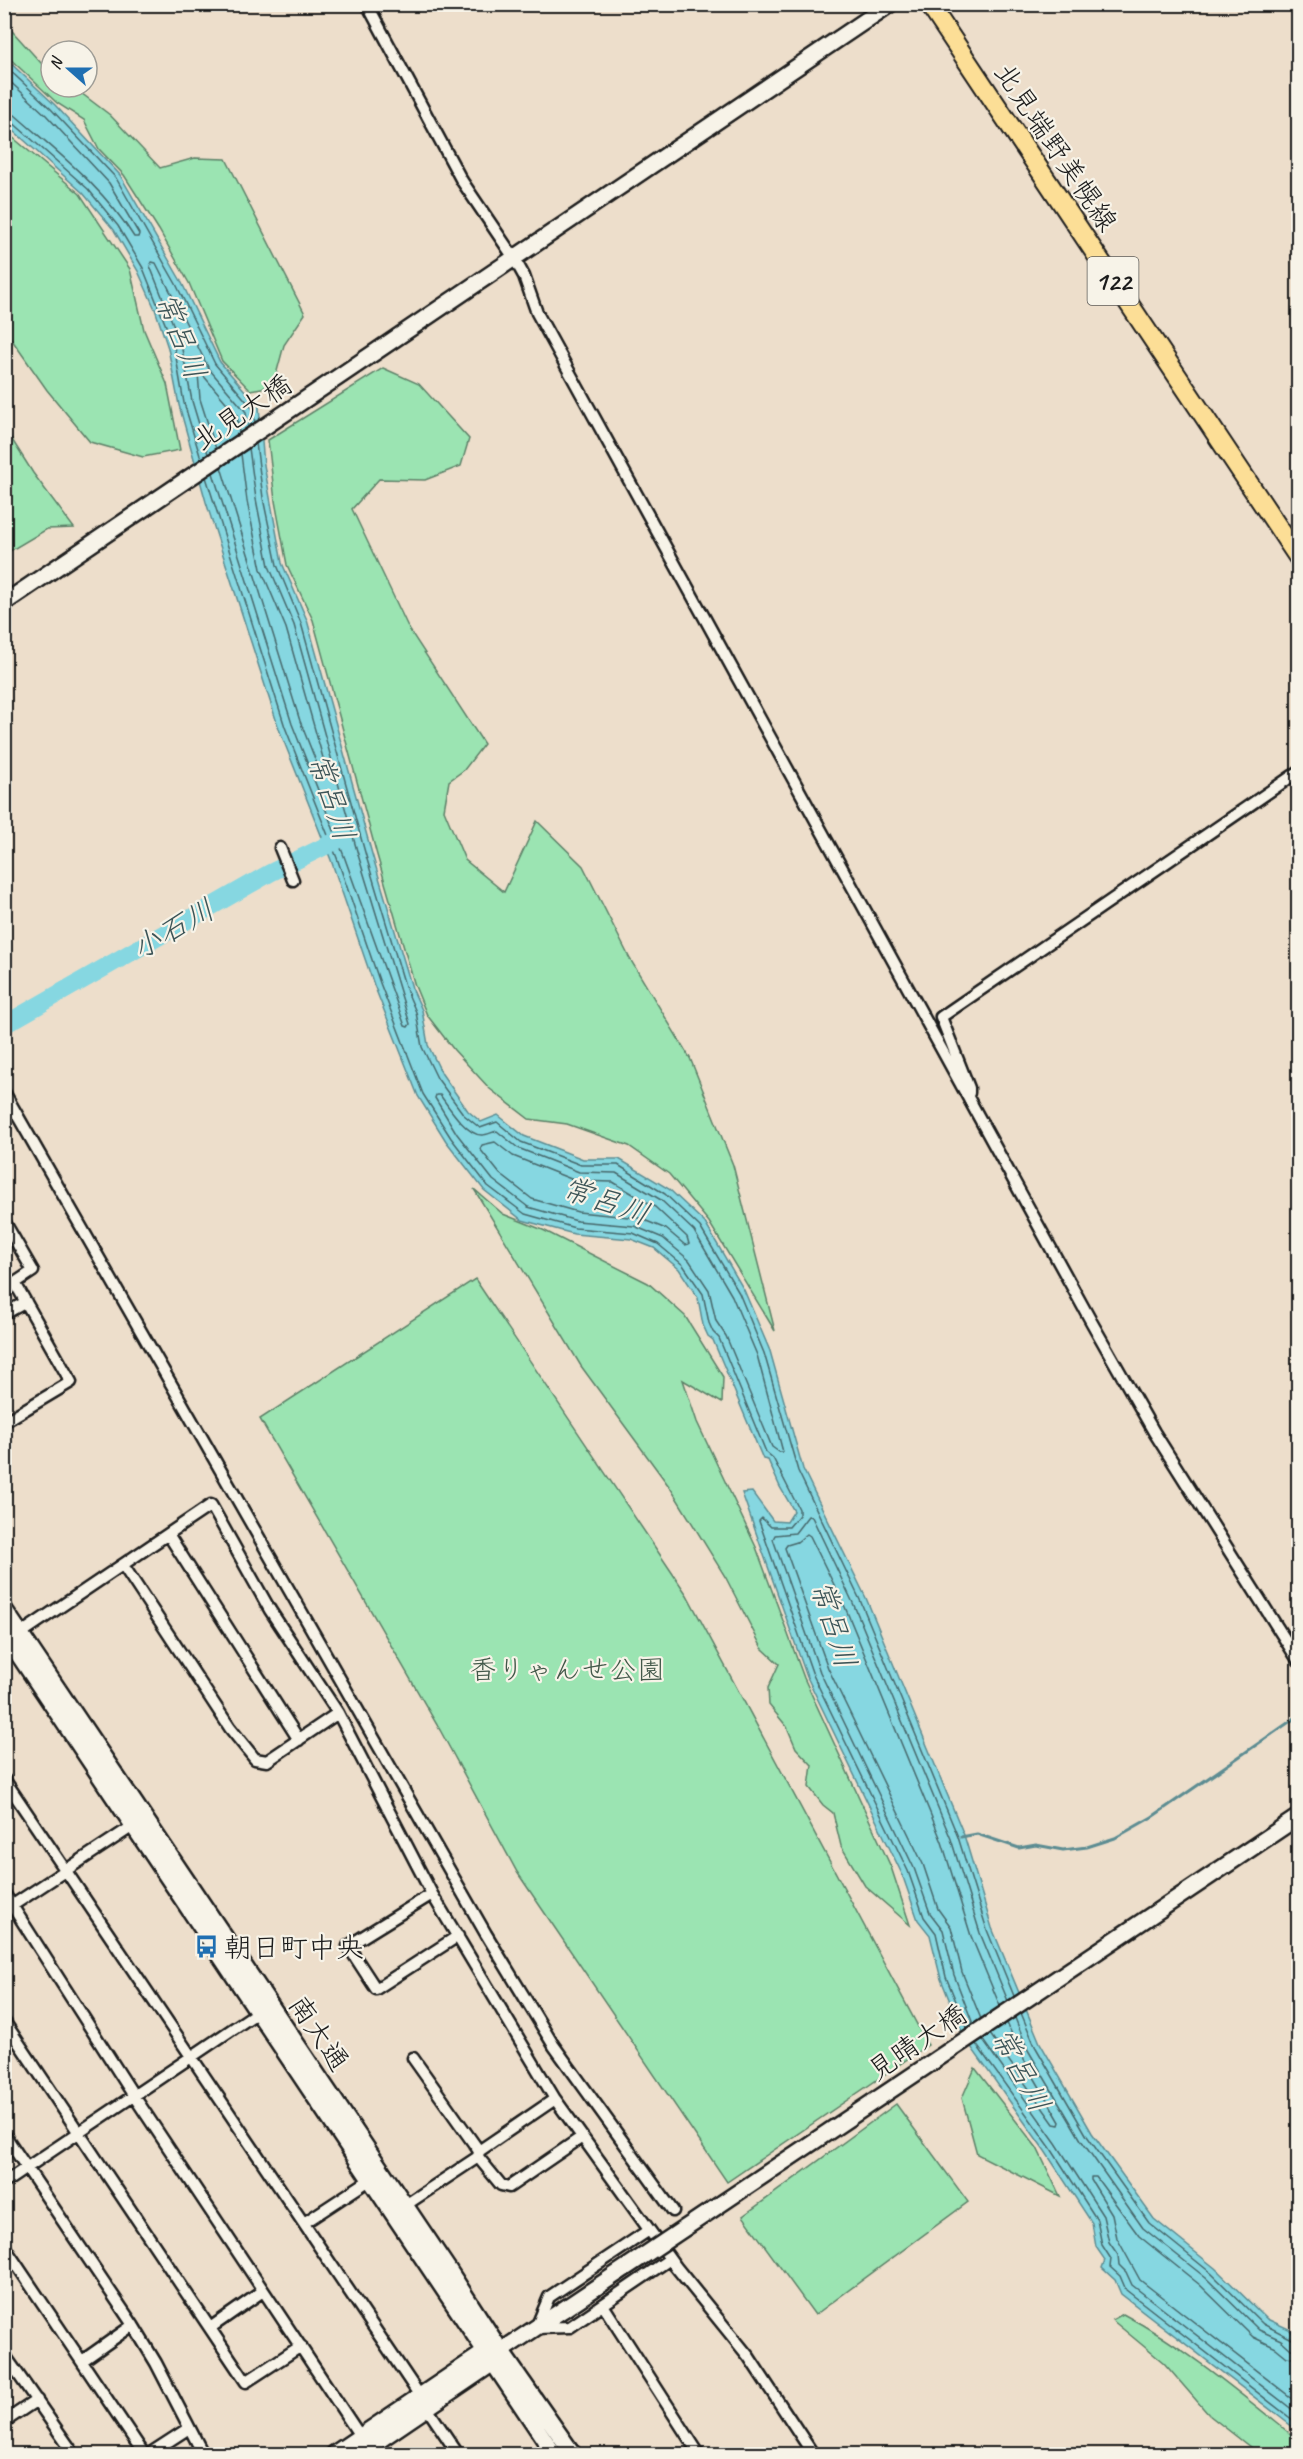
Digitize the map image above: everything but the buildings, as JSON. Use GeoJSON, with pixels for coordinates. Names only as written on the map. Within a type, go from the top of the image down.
{"type":"FeatureCollection","features":[{"type":"Feature","properties":{"kind":"main road","name":"北見端野美幌線"},"geometry":{"type":"LineString","coordinates":[[929,4],[1299,557]]}},
{"type":"Feature","properties":{"kind":"street"},"geometry":{"type":"LineString","coordinates":[[367,4],[462,181],[511,260],[524,276],[537,313],[1154,1432],[1299,1660]]}},
{"type":"Feature","properties":{"kind":"street","name":"北見大橋"},"geometry":{"type":"LineString","coordinates":[[4,603],[890,4]]}},
{"type":"Feature","properties":{"kind":"street"},"geometry":{"type":"LineString","coordinates":[[969,1100],[969,1088],[941,1017],[1299,772]]}},
{"type":"Feature","properties":{"kind":"street"},"geometry":{"type":"LineString","coordinates":[[280,848],[292,880]]}},
{"type":"Feature","properties":{"kind":"street"},"geometry":{"type":"LineString","coordinates":[[4,1092],[486,1934],[554,2046],[673,2211]]}},
{"type":"Feature","properties":{"kind":"street"},"geometry":{"type":"LineString","coordinates":[[4,1221],[8,1234],[33,1271],[15,1282],[71,1382],[4,1422]]}},
{"type":"Feature","properties":{"kind":"street"},"geometry":{"type":"LineString","coordinates":[[4,1314],[26,1302]]}},
{"type":"Feature","properties":{"kind":"street"},"geometry":{"type":"LineString","coordinates":[[10,1638],[211,1505],[270,1610],[338,1713],[432,1894],[555,2099],[670,2259],[748,2357],[813,2454]]}},
{"type":"Feature","properties":{"kind":"street"},"geometry":{"type":"LineString","coordinates":[[168,1534],[299,1740]]}},
{"type":"Feature","properties":{"kind":"street"},"geometry":{"type":"LineString","coordinates":[[123,1565],[230,1728],[255,1759],[267,1761],[338,1713]]}},
{"type":"Feature","properties":{"kind":"street","name":"南大通"},"geometry":{"type":"LineString","coordinates":[[4,1610],[10,1638],[139,1822],[399,2209],[554,2454]]}},
{"type":"Feature","properties":{"kind":"street"},"geometry":{"type":"LineString","coordinates":[[1281,1632],[1299,1642]]}},
{"type":"Feature","properties":{"kind":"street"},"geometry":{"type":"LineString","coordinates":[[4,1779],[458,2454]]}},
{"type":"Feature","properties":{"kind":"street","name":"見晴大橋"},"geometry":{"type":"LineString","coordinates":[[334,2454],[363,2447],[423,2402],[1299,1817]]}},
{"type":"Feature","properties":{"kind":"street"},"geometry":{"type":"LineString","coordinates":[[9,1908],[139,1822]]}},
{"type":"Feature","properties":{"kind":"street","name":"南大通"},"geometry":{"type":"LineString","coordinates":[[139,1822],[258,2012],[371,2179],[399,2209]]}},
{"type":"Feature","properties":{"kind":"street"},"geometry":{"type":"LineString","coordinates":[[4,1893],[9,1908],[301,2346],[363,2447]]}},
{"type":"Feature","properties":{"kind":"street"},"geometry":{"type":"LineString","coordinates":[[432,1894],[348,1946],[376,1989],[458,1936]]}},
{"type":"Feature","properties":{"kind":"street"},"geometry":{"type":"LineString","coordinates":[[4,2183],[258,2012]]}},
{"type":"Feature","properties":{"kind":"street"},"geometry":{"type":"LineString","coordinates":[[4,2021],[246,2382],[301,2346]]}},
{"type":"Feature","properties":{"kind":"street"},"geometry":{"type":"LineString","coordinates":[[412,2058],[501,2185],[509,2187],[582,2137]]}},
{"type":"Feature","properties":{"kind":"street"},"geometry":{"type":"LineString","coordinates":[[399,2209],[555,2099]]}},
{"type":"Feature","properties":{"kind":"street"},"geometry":{"type":"LineString","coordinates":[[4,2134],[133,2325],[156,2363],[203,2454]]}},
{"type":"Feature","properties":{"kind":"street"},"geometry":{"type":"LineString","coordinates":[[304,2223],[371,2179]]}},
{"type":"Feature","properties":{"kind":"street"},"geometry":{"type":"LineString","coordinates":[[649,2230],[549,2297],[536,2328],[570,2327],[670,2259]]}},
{"type":"Feature","properties":{"kind":"street"},"geometry":{"type":"LineString","coordinates":[[4,2246],[144,2454]]}},
{"type":"Feature","properties":{"kind":"street"},"geometry":{"type":"LineString","coordinates":[[4,2268],[14,2261]]}},
{"type":"Feature","properties":{"kind":"street"},"geometry":{"type":"LineString","coordinates":[[210,2328],[263,2291]]}},
{"type":"Feature","properties":{"kind":"street"},"geometry":{"type":"LineString","coordinates":[[603,2305],[699,2454]]}},
{"type":"Feature","properties":{"kind":"street"},"geometry":{"type":"LineString","coordinates":[[81,2361],[133,2325]]}},
{"type":"Feature","properties":{"kind":"street"},"geometry":{"type":"LineString","coordinates":[[4,2354],[74,2454]]}},
{"type":"Feature","properties":{"kind":"street","name":"南大通"},"geometry":{"type":"LineString","coordinates":[[493,2356],[573,2454]]}},
{"type":"Feature","properties":{"kind":"street"},"geometry":{"type":"LineString","coordinates":[[4,2422],[37,2400]]}},
{"type":"Feature","properties":{"kind":"street"},"geometry":{"type":"LineString","coordinates":[[149,2454],[189,2428]]}},
{"type":"Feature","properties":{"kind":"green space"},"geometry":{"type":"Polygon","coordinates":[[[4,22],[39,61],[39,86],[5,54],[4,22]]]}},
{"type":"Feature","properties":{"kind":"green space"},"geometry":{"type":"Polygon","coordinates":[[[53,99],[89,99],[110,115],[160,168],[195,158],[226,159],[305,314],[284,345],[273,386],[250,390],[222,361],[189,283],[124,175],[99,149],[84,120],[53,99]]]}},
{"type":"Feature","properties":{"kind":"green space"},"geometry":{"type":"Polygon","coordinates":[[[5,131],[80,194],[130,269],[144,330],[167,384],[180,450],[143,457],[90,442],[47,390],[5,330],[5,131]]]}},
{"type":"Feature","properties":{"kind":"green space"},"geometry":{"type":"Polygon","coordinates":[[[383,368],[419,384],[469,439],[461,466],[425,480],[379,479],[352,509],[409,629],[484,744],[464,770],[449,781],[444,810],[465,860],[504,892],[537,821],[583,866],[630,959],[690,1058],[733,1165],[775,1331],[709,1222],[669,1174],[629,1146],[567,1124],[529,1119],[490,1089],[454,1050],[427,1015],[415,986],[313,620],[287,565],[275,501],[268,440],[383,368]]]}},
{"type":"Feature","properties":{"kind":"green space"},"geometry":{"type":"Polygon","coordinates":[[[4,427],[33,473],[74,528],[47,529],[5,554],[4,427]]]}},
{"type":"Feature","properties":{"kind":"green space"},"geometry":{"type":"Polygon","coordinates":[[[474,1189],[503,1214],[543,1230],[648,1283],[685,1316],[723,1377],[722,1403],[683,1380],[697,1422],[756,1547],[804,1678],[891,1867],[910,1925],[865,1886],[841,1846],[833,1813],[823,1805],[809,1787],[812,1765],[796,1748],[787,1727],[769,1705],[768,1688],[779,1664],[762,1648],[726,1578],[671,1489],[581,1366],[474,1189]]]}},
{"type":"Feature","properties":{"kind":"green space","name":"香りゃんせ公園"},"geometry":{"type":"Polygon","coordinates":[[[475,1279],[687,1595],[928,2045],[727,2182],[517,1872],[440,1730],[260,1419],[475,1279]]]}},
{"type":"Feature","properties":{"kind":"green space"},"geometry":{"type":"Polygon","coordinates":[[[975,2068],[1037,2148],[1060,2196],[977,2154],[962,2098],[975,2068]]]}},
{"type":"Feature","properties":{"kind":"green space"},"geometry":{"type":"Polygon","coordinates":[[[896,2104],[968,2202],[815,2315],[743,2216],[896,2104]]]}},
{"type":"Feature","properties":{"kind":"green space"},"geometry":{"type":"Polygon","coordinates":[[[1123,2314],[1192,2357],[1256,2406],[1298,2440],[1298,2454],[1259,2454],[1209,2415],[1164,2363],[1112,2320],[1123,2314]]]}},
{"type":"Feature","properties":{"kind":"water","name":"常呂川"},"geometry":{"type":"Polygon","coordinates":[[[4,57],[39,90],[39,99],[49,99],[120,175],[181,281],[220,362],[259,407],[264,465],[282,563],[307,620],[372,854],[412,988],[422,1010],[428,1045],[442,1074],[468,1111],[481,1122],[498,1115],[524,1136],[583,1159],[619,1159],[669,1189],[705,1223],[744,1290],[770,1351],[803,1469],[866,1598],[964,1835],[992,1928],[1040,2043],[1092,2133],[1154,2219],[1215,2268],[1267,2319],[1289,2329],[1298,2339],[1298,2431],[1121,2294],[1115,2280],[1102,2268],[1105,2260],[1096,2247],[1092,2223],[1045,2151],[964,2037],[941,1979],[930,1935],[918,1920],[902,1874],[807,1677],[742,1493],[752,1492],[773,1521],[787,1522],[794,1511],[768,1460],[763,1459],[713,1340],[708,1336],[703,1325],[698,1298],[679,1269],[654,1248],[631,1239],[574,1234],[522,1220],[484,1190],[446,1141],[418,1096],[374,985],[331,860],[279,729],[206,502],[179,405],[168,348],[155,309],[138,271],[114,230],[83,193],[5,123],[4,57]]]}},
{"type":"Feature","properties":{"kind":"waterway","name":"小石川"},"geometry":{"type":"LineString","coordinates":[[4,1025],[270,873],[344,837]]}},
{"type":"Feature","properties":{"kind":"waterway"},"geometry":{"type":"LineString","coordinates":[[961,1837],[977,1834],[1019,1848],[1036,1845],[1063,1850],[1087,1847],[1115,1838],[1152,1817],[1298,1716]]}},
{"type":"Feature","properties":{"kind":"place","name":"朝日町中央"},"geometry":{"type":"Point","coordinates":[206,1947]}}]}
